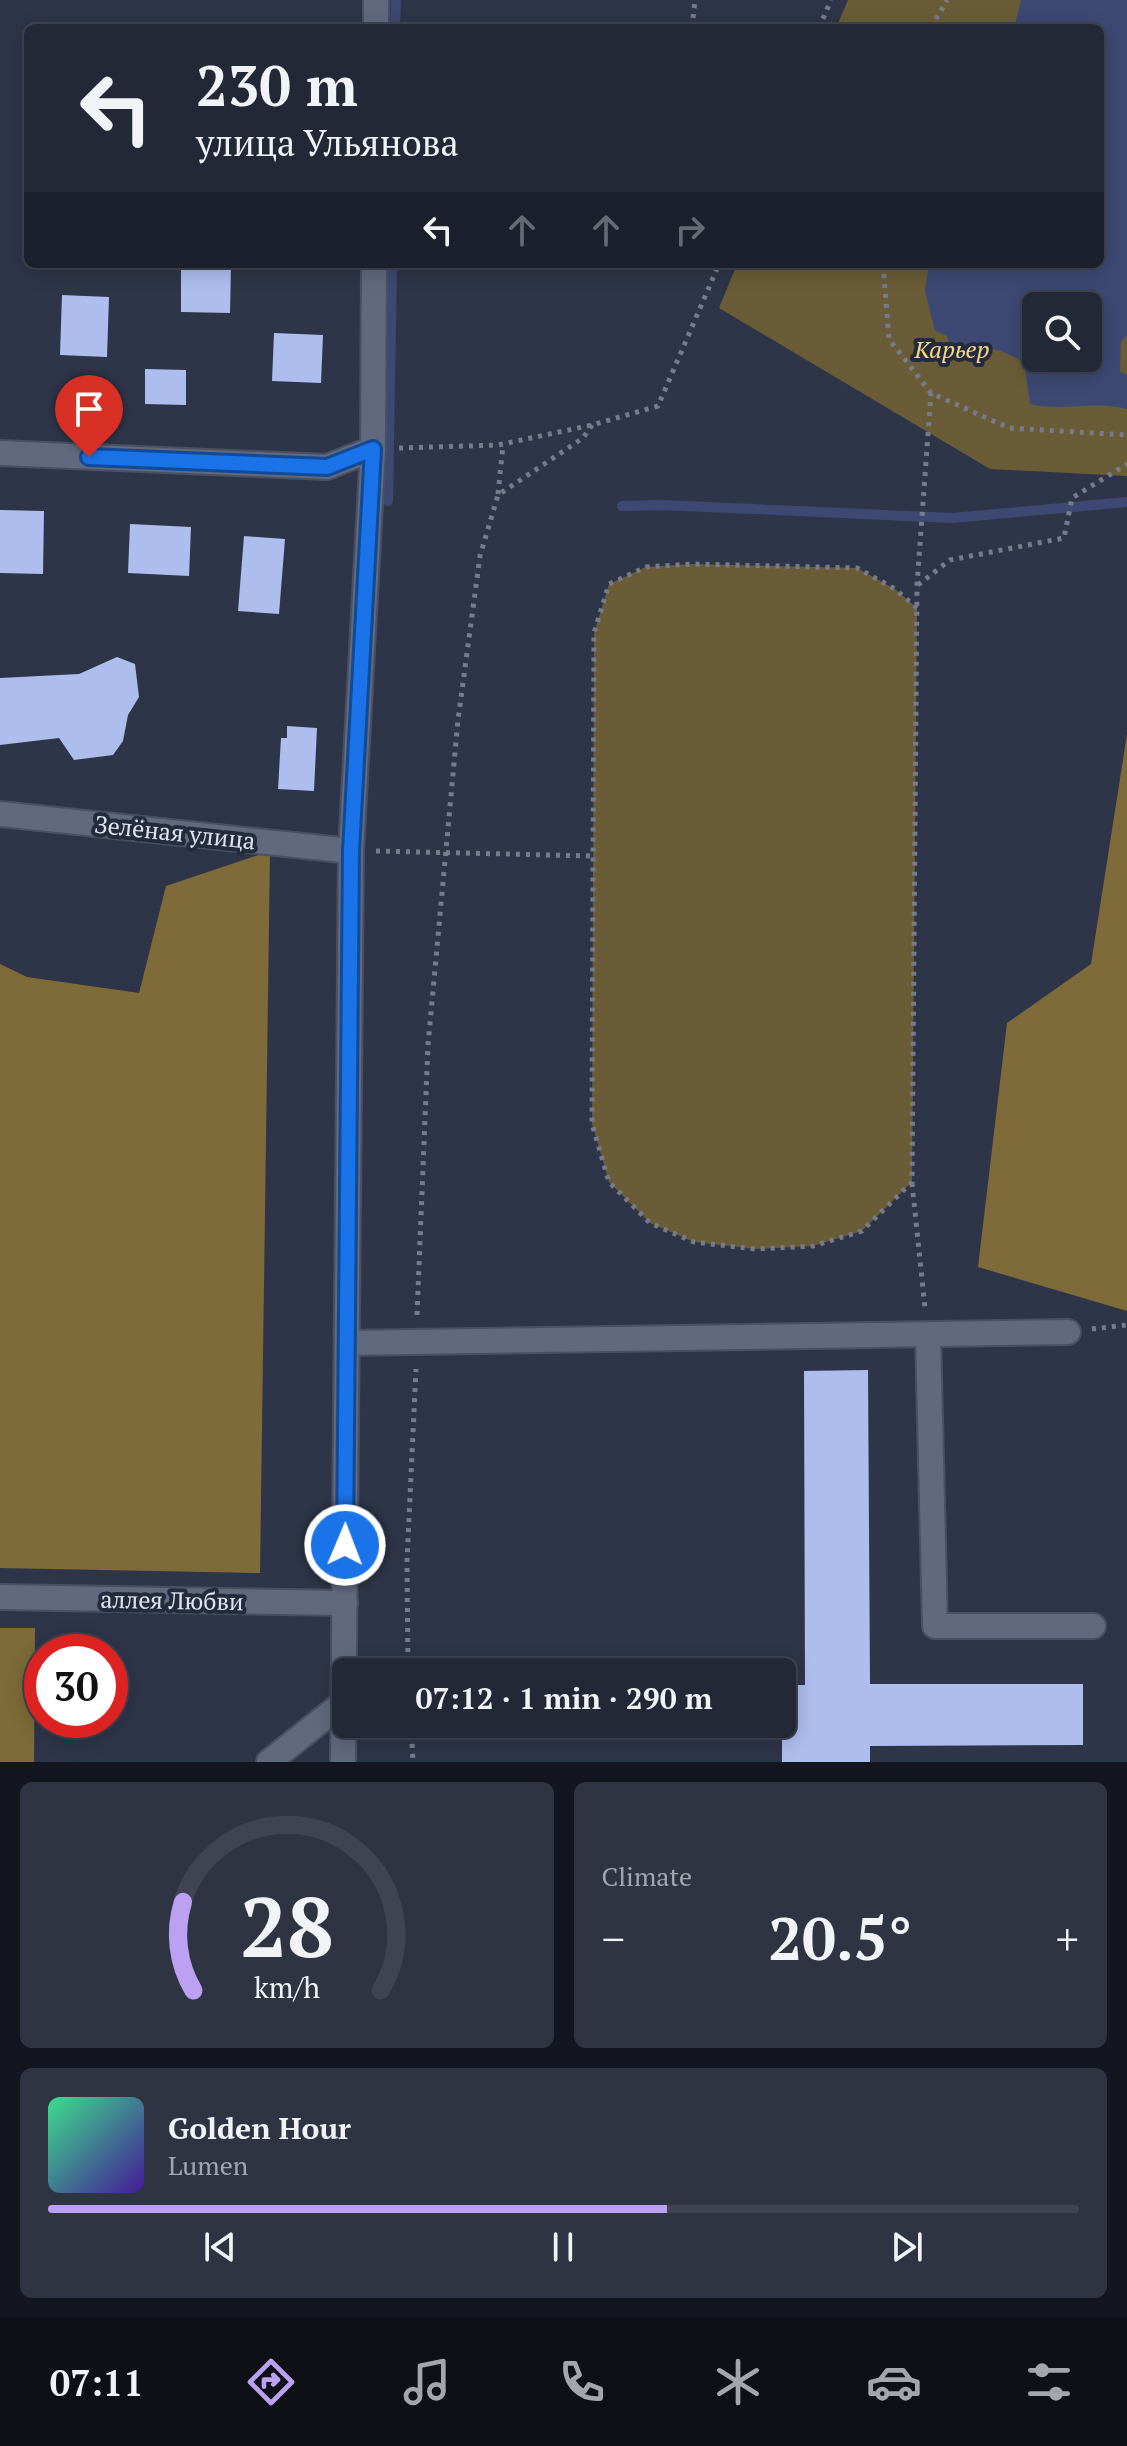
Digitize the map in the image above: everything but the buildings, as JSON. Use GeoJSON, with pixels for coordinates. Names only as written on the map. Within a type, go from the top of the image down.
{"type":"FeatureCollection","features":[{"type":"Feature","properties":{"kind":"street"},"geometry":{"type":"LineString","coordinates":[[376,0],[376,24]]}},
{"type":"Feature","properties":{"kind":"street"},"geometry":{"type":"LineString","coordinates":[[344,1658],[351,851],[373,449],[374,268]]}},
{"type":"Feature","properties":{"kind":"street"},"geometry":{"type":"LineString","coordinates":[[0,453],[327,467],[373,449]]}},
{"type":"Feature","properties":{"kind":"street","name":"Зелёная улица"},"geometry":{"type":"LineString","coordinates":[[0,814],[351,851]]}},
{"type":"Feature","properties":{"kind":"street"},"geometry":{"type":"LineString","coordinates":[[347,1343],[1068,1332]]}},
{"type":"Feature","properties":{"kind":"street"},"geometry":{"type":"LineString","coordinates":[[928,1335],[935,1626],[1093,1626]]}},
{"type":"Feature","properties":{"kind":"street","name":"аллея Любви"},"geometry":{"type":"LineString","coordinates":[[0,1597],[345,1603]]}},
{"type":"Feature","properties":{"kind":"street"},"geometry":{"type":"LineString","coordinates":[[269,1762],[332,1712]]}},
{"type":"Feature","properties":{"kind":"street"},"geometry":{"type":"LineString","coordinates":[[343,1738],[343,1762]]}},
{"type":"Feature","properties":{"kind":"path"},"geometry":{"type":"LineString","coordinates":[[692,24],[695,0]]}},
{"type":"Feature","properties":{"kind":"path"},"geometry":{"type":"LineString","coordinates":[[821,24],[831,0]]}},
{"type":"Feature","properties":{"kind":"path"},"geometry":{"type":"LineString","coordinates":[[933,24],[947,0]]}},
{"type":"Feature","properties":{"kind":"path"},"geometry":{"type":"LineString","coordinates":[[399,448],[503,444],[592,425],[658,406],[717,268]]}},
{"type":"Feature","properties":{"kind":"path"},"geometry":{"type":"LineString","coordinates":[[883,268],[889,339],[931,393],[1009,428],[1127,435]]}},
{"type":"Feature","properties":{"kind":"path"},"geometry":{"type":"LineString","coordinates":[[928,1335],[912,1182],[917,585],[931,393]]}},
{"type":"Feature","properties":{"kind":"path"},"geometry":{"type":"LineString","coordinates":[[498,495],[583,438],[592,425]]}},
{"type":"Feature","properties":{"kind":"path"},"geometry":{"type":"LineString","coordinates":[[408,1658],[407,1561],[427,1059],[466,644],[480,556],[498,495],[503,444]]}},
{"type":"Feature","properties":{"kind":"path"},"geometry":{"type":"LineString","coordinates":[[917,585],[950,560],[1064,538],[1072,498],[1127,464]]}},
{"type":"Feature","properties":{"kind":"path"},"geometry":{"type":"LineString","coordinates":[[912,1182],[862,1231],[813,1246],[755,1249],[694,1242],[650,1223],[609,1182],[592,1124],[594,633],[609,584],[646,567],[692,564],[857,568],[895,589],[917,608]]}},
{"type":"Feature","properties":{"kind":"path"},"geometry":{"type":"LineString","coordinates":[[351,851],[593,856]]}},
{"type":"Feature","properties":{"kind":"path"},"geometry":{"type":"LineString","coordinates":[[412,1738],[413,1762]]}},
{"type":"Feature","properties":{"kind":"green space","name":"Карьер"},"geometry":{"type":"Polygon","coordinates":[[[848,0],[1127,0],[1127,476],[990,469],[719,308],[735,268],[1104,268],[1104,24],[838,24],[848,0]]]}},
{"type":"Feature","properties":{"kind":"green space"},"geometry":{"type":"Polygon","coordinates":[[[692,564],[857,568],[895,589],[917,608],[912,1182],[862,1231],[813,1246],[755,1249],[694,1242],[650,1223],[609,1182],[592,1124],[594,633],[609,584],[646,567],[692,564]]]}},
{"type":"Feature","properties":{"kind":"shaded area"},"geometry":{"type":"Polygon","coordinates":[[[1127,734],[1127,1311],[978,1267],[1007,1023],[1091,964],[1127,734]]]}},
{"type":"Feature","properties":{"kind":"shaded area"},"geometry":{"type":"Polygon","coordinates":[[[270,851],[260,1573],[0,1568],[0,964],[27,977],[139,993],[166,886],[270,851]]]}},
{"type":"Feature","properties":{"kind":"shaded area"},"geometry":{"type":"Polygon","coordinates":[[[0,1628],[35,1628],[35,1634],[24,1634],[24,1738],[34,1738],[34,1762],[0,1762],[0,1628]]]}},
{"type":"Feature","properties":{"kind":"water"},"geometry":{"type":"Polygon","coordinates":[[[1021,0],[1127,0],[1127,336],[1121,342],[1120,371],[1127,375],[1127,409],[1030,404],[1025,372],[1102,372],[1102,292],[1022,292],[1022,361],[989,348],[951,350],[947,336],[935,331],[925,291],[928,268],[1104,268],[1104,24],[1015,24],[1021,0]]]}},
{"type":"Feature","properties":{"kind":"waterway"},"geometry":{"type":"LineString","coordinates":[[395,24],[396,0]]}},
{"type":"Feature","properties":{"kind":"waterway"},"geometry":{"type":"LineString","coordinates":[[388,501],[392,268]]}},
{"type":"Feature","properties":{"kind":"waterway"},"geometry":{"type":"LineString","coordinates":[[622,506],[661,505],[953,518],[1127,502]]}},
{"type":"Feature","properties":{"kind":"route"},"geometry":{"type":"LineString","coordinates":[[89,457],[327,467],[373,449],[351,851],[345,1545]]}}]}
